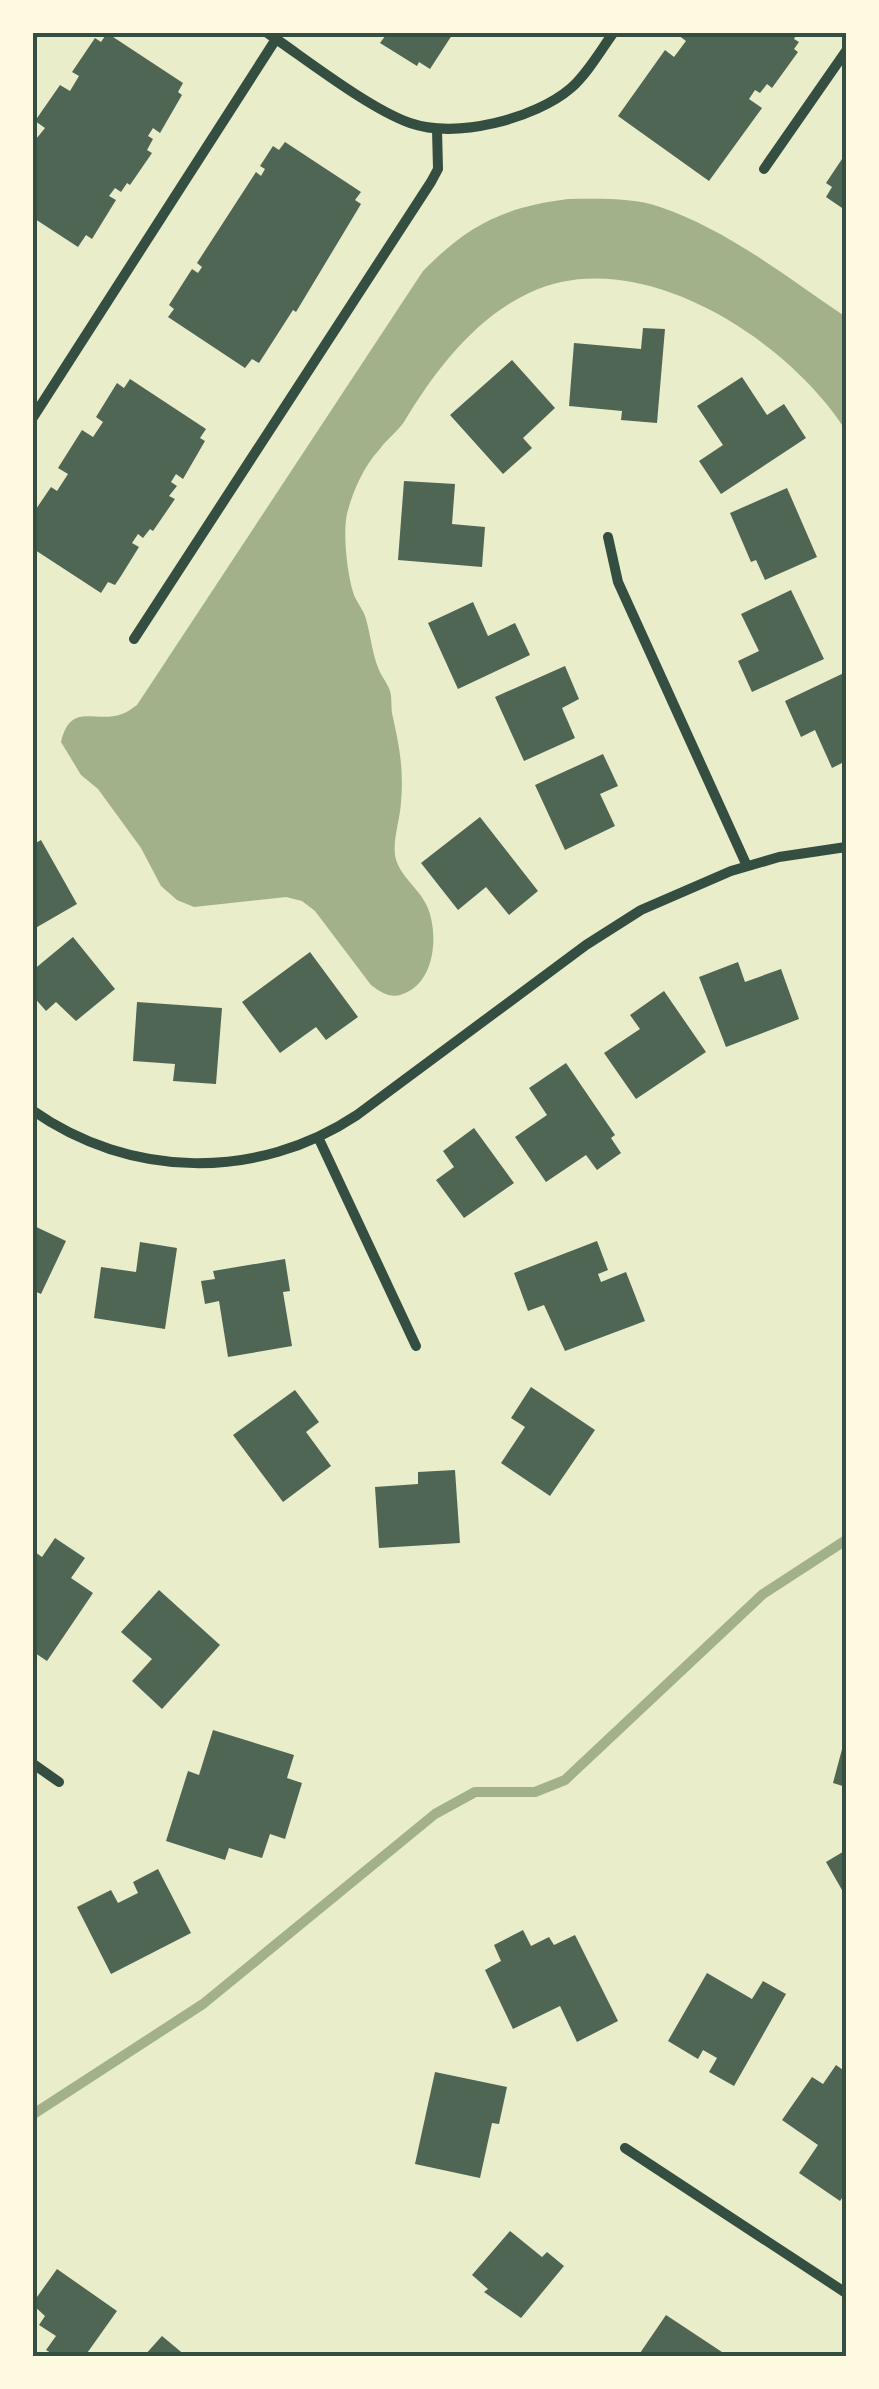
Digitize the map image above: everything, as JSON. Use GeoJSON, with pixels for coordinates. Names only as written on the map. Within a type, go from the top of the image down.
{"type":"FeatureCollection","features":[{"type":"Feature","properties":{"kind":"street"},"geometry":{"type":"LineString","coordinates":[[32,419],[271,36],[385,111],[411,124],[437,130],[467,128],[535,111],[570,89],[614,32]]}},
{"type":"Feature","properties":{"kind":"street"},"geometry":{"type":"LineString","coordinates":[[764,169],[846,52]]}},
{"type":"Feature","properties":{"kind":"street"},"geometry":{"type":"LineString","coordinates":[[134,639],[431,182],[438,170],[437,130]]}},
{"type":"Feature","properties":{"kind":"street"},"geometry":{"type":"LineString","coordinates":[[608,537],[618,582],[747,866]]}},
{"type":"Feature","properties":{"kind":"street"},"geometry":{"type":"LineString","coordinates":[[32,1110],[90,1142],[172,1164],[239,1162],[318,1138],[357,1115],[586,945],[641,910],[700,882],[747,866],[846,848]]}},
{"type":"Feature","properties":{"kind":"street"},"geometry":{"type":"LineString","coordinates":[[318,1138],[416,1346]]}},
{"type":"Feature","properties":{"kind":"street"},"geometry":{"type":"LineString","coordinates":[[32,1763],[59,1782]]}},
{"type":"Feature","properties":{"kind":"street"},"geometry":{"type":"LineString","coordinates":[[625,2148],[846,2293]]}},
{"type":"Feature","properties":{"kind":"shaded area"},"geometry":{"type":"Polygon","coordinates":[[[568,199],[638,202],[685,217],[757,256],[846,317],[846,431],[788,364],[749,334],[707,308],[662,290],[616,280],[572,280],[529,293],[473,332],[443,366],[364,470],[350,502],[345,528],[351,584],[390,691],[399,746],[402,790],[395,855],[400,869],[427,906],[433,927],[426,974],[411,990],[390,995],[371,985],[315,911],[302,901],[286,897],[194,907],[177,900],[161,886],[141,848],[98,789],[81,775],[61,742],[65,729],[77,718],[112,716],[137,705],[423,271],[456,241],[488,221],[525,207],[568,199]]]}},
{"type":"Feature","properties":{"kind":"building"},"geometry":{"type":"Polygon","coordinates":[[[388,32],[454,32],[430,69],[419,62],[417,66],[380,43],[388,32]]]}},
{"type":"Feature","properties":{"kind":"building"},"geometry":{"type":"Polygon","coordinates":[[[674,32],[798,32],[794,39],[799,42],[794,49],[798,52],[772,88],[767,84],[760,93],[755,90],[749,99],[762,108],[709,181],[618,116],[665,50],[674,57],[686,41],[674,32]]]}},
{"type":"Feature","properties":{"kind":"building"},"geometry":{"type":"Polygon","coordinates":[[[107,33],[183,83],[178,92],[182,95],[160,133],[153,128],[148,136],[153,139],[147,150],[152,153],[130,185],[127,183],[121,192],[115,188],[109,196],[116,200],[92,239],[86,235],[78,247],[32,217],[32,144],[45,128],[35,121],[60,85],[70,91],[79,76],[72,72],[95,38],[101,42],[107,33]]]}},
{"type":"Feature","properties":{"kind":"building"},"geometry":{"type":"Polygon","coordinates":[[[285,142],[361,192],[355,200],[361,204],[296,312],[293,310],[259,363],[252,359],[245,368],[168,317],[174,309],[169,305],[192,269],[198,273],[202,267],[197,263],[256,172],[261,176],[265,169],[260,166],[273,146],[279,150],[285,142]]]}},
{"type":"Feature","properties":{"kind":"building"},"geometry":{"type":"Polygon","coordinates":[[[846,153],[846,218],[842,214],[845,210],[826,197],[832,187],[826,183],[846,153]]]}},
{"type":"Feature","properties":{"kind":"building"},"geometry":{"type":"Polygon","coordinates":[[[643,328],[665,329],[657,423],[621,420],[622,411],[569,406],[574,343],[641,349],[643,328]]]}},
{"type":"Feature","properties":{"kind":"building"},"geometry":{"type":"Polygon","coordinates":[[[512,360],[555,408],[523,438],[532,448],[503,474],[450,415],[512,360]]]}},
{"type":"Feature","properties":{"kind":"building"},"geometry":{"type":"Polygon","coordinates":[[[742,377],[767,415],[784,404],[806,438],[721,494],[699,461],[723,445],[697,406],[742,377]]]}},
{"type":"Feature","properties":{"kind":"building"},"geometry":{"type":"Polygon","coordinates":[[[130,379],[206,429],[200,438],[205,441],[183,479],[176,474],[171,482],[177,486],[169,496],[175,499],[153,531],[150,529],[143,538],[138,534],[132,543],[139,547],[121,576],[115,585],[108,582],[101,593],[32,548],[32,515],[51,487],[57,491],[68,474],[58,468],[82,430],[93,437],[103,422],[96,417],[117,383],[124,388],[130,379]]]}},
{"type":"Feature","properties":{"kind":"building"},"geometry":{"type":"Polygon","coordinates":[[[404,481],[455,484],[452,524],[485,527],[482,567],[398,560],[404,481]]]}},
{"type":"Feature","properties":{"kind":"building"},"geometry":{"type":"Polygon","coordinates":[[[787,488],[817,557],[765,580],[756,560],[751,562],[730,513],[787,488]]]}},
{"type":"Feature","properties":{"kind":"building"},"geometry":{"type":"Polygon","coordinates":[[[791,590],[824,659],[752,692],[738,661],[759,651],[741,614],[791,590]]]}},
{"type":"Feature","properties":{"kind":"building"},"geometry":{"type":"Polygon","coordinates":[[[473,602],[488,636],[515,623],[530,655],[458,689],[428,623],[473,602]]]}},
{"type":"Feature","properties":{"kind":"building"},"geometry":{"type":"Polygon","coordinates":[[[565,666],[579,699],[562,708],[575,738],[524,761],[495,697],[565,666]]]}},
{"type":"Feature","properties":{"kind":"building"},"geometry":{"type":"Polygon","coordinates":[[[846,672],[846,761],[832,768],[815,730],[801,737],[785,701],[846,672]]]}},
{"type":"Feature","properties":{"kind":"building"},"geometry":{"type":"Polygon","coordinates":[[[603,754],[618,786],[600,794],[615,826],[565,850],[535,785],[603,754]]]}},
{"type":"Feature","properties":{"kind":"building"},"geometry":{"type":"Polygon","coordinates":[[[480,817],[538,891],[509,915],[486,887],[458,910],[421,863],[480,817]]]}},
{"type":"Feature","properties":{"kind":"building"},"geometry":{"type":"Polygon","coordinates":[[[41,840],[77,904],[32,930],[32,845],[41,840]]]}},
{"type":"Feature","properties":{"kind":"building"},"geometry":{"type":"Polygon","coordinates":[[[73,937],[115,989],[76,1021],[56,1002],[46,1011],[32,995],[32,971],[73,937]]]}},
{"type":"Feature","properties":{"kind":"building"},"geometry":{"type":"Polygon","coordinates":[[[310,952],[358,1017],[326,1040],[316,1027],[280,1053],[242,1002],[310,952]]]}},
{"type":"Feature","properties":{"kind":"building"},"geometry":{"type":"Polygon","coordinates":[[[842,953],[846,953],[846,1000],[842,1000],[842,953]]]}},
{"type":"Feature","properties":{"kind":"building"},"geometry":{"type":"Polygon","coordinates":[[[738,962],[745,982],[781,969],[799,1019],[726,1047],[699,977],[738,962]]]}},
{"type":"Feature","properties":{"kind":"building"},"geometry":{"type":"Polygon","coordinates":[[[664,991],[706,1052],[636,1099],[604,1053],[640,1029],[630,1015],[664,991]]]}},
{"type":"Feature","properties":{"kind":"building"},"geometry":{"type":"Polygon","coordinates":[[[137,1002],[222,1008],[216,1084],[173,1081],[175,1064],[133,1061],[137,1002]]]}},
{"type":"Feature","properties":{"kind":"building"},"geometry":{"type":"Polygon","coordinates":[[[566,1063],[615,1135],[611,1138],[621,1153],[597,1170],[586,1155],[546,1182],[515,1137],[547,1115],[529,1088],[566,1063]]]}},
{"type":"Feature","properties":{"kind":"building"},"geometry":{"type":"Polygon","coordinates":[[[474,1128],[514,1183],[464,1218],[436,1180],[454,1167],[443,1151],[474,1128]]]}},
{"type":"Feature","properties":{"kind":"building"},"geometry":{"type":"Polygon","coordinates":[[[32,1225],[66,1241],[41,1294],[32,1290],[32,1225]]]}},
{"type":"Feature","properties":{"kind":"building"},"geometry":{"type":"Polygon","coordinates":[[[597,1241],[608,1270],[598,1274],[601,1282],[626,1272],[645,1321],[565,1351],[544,1305],[528,1311],[514,1273],[597,1241]]]}},
{"type":"Feature","properties":{"kind":"building"},"geometry":{"type":"Polygon","coordinates":[[[140,1242],[177,1248],[165,1329],[94,1318],[101,1267],[136,1272],[140,1242]]]}},
{"type":"Feature","properties":{"kind":"building"},"geometry":{"type":"Polygon","coordinates":[[[285,1259],[290,1291],[283,1292],[292,1346],[228,1357],[219,1301],[205,1304],[201,1281],[215,1279],[213,1271],[285,1259]]]}},
{"type":"Feature","properties":{"kind":"building"},"geometry":{"type":"Polygon","coordinates":[[[531,1387],[595,1430],[550,1496],[501,1463],[525,1427],[511,1418],[531,1387]]]}},
{"type":"Feature","properties":{"kind":"building"},"geometry":{"type":"Polygon","coordinates":[[[295,1390],[319,1422],[306,1432],[331,1466],[283,1502],[233,1435],[295,1390]]]}},
{"type":"Feature","properties":{"kind":"building"},"geometry":{"type":"Polygon","coordinates":[[[455,1470],[460,1543],[379,1548],[375,1487],[418,1484],[418,1472],[455,1470]]]}},
{"type":"Feature","properties":{"kind":"building"},"geometry":{"type":"Polygon","coordinates":[[[55,1538],[85,1558],[71,1578],[93,1593],[47,1661],[32,1651],[32,1550],[42,1557],[55,1538]]]}},
{"type":"Feature","properties":{"kind":"building"},"geometry":{"type":"Polygon","coordinates":[[[159,1590],[220,1645],[162,1709],[132,1681],[152,1659],[121,1632],[159,1590]]]}},
{"type":"Feature","properties":{"kind":"building"},"geometry":{"type":"Polygon","coordinates":[[[213,1730],[294,1755],[287,1778],[302,1783],[285,1839],[270,1834],[262,1858],[229,1848],[225,1860],[166,1841],[188,1771],[199,1775],[213,1730]]]}},
{"type":"Feature","properties":{"kind":"building"},"geometry":{"type":"Polygon","coordinates":[[[846,1739],[846,1787],[833,1783],[846,1739]]]}},
{"type":"Feature","properties":{"kind":"building"},"geometry":{"type":"Polygon","coordinates":[[[846,1850],[846,1897],[826,1862],[846,1850]]]}},
{"type":"Feature","properties":{"kind":"building"},"geometry":{"type":"Polygon","coordinates":[[[158,1869],[191,1933],[111,1974],[77,1907],[111,1890],[118,1903],[138,1893],[133,1882],[158,1869]]]}},
{"type":"Feature","properties":{"kind":"building"},"geometry":{"type":"Polygon","coordinates":[[[523,1930],[531,1946],[549,1937],[554,1945],[575,1935],[618,2021],[577,2042],[560,2006],[513,2029],[485,1970],[501,1961],[494,1945],[523,1930]]]}},
{"type":"Feature","properties":{"kind":"building"},"geometry":{"type":"Polygon","coordinates":[[[707,1973],[752,1999],[763,1981],[786,1994],[734,2086],[709,2072],[717,2058],[703,2050],[698,2059],[668,2041],[707,1973]]]}},
{"type":"Feature","properties":{"kind":"building"},"geometry":{"type":"Polygon","coordinates":[[[836,2065],[846,2072],[846,2192],[840,2201],[799,2173],[818,2145],[782,2120],[812,2077],[823,2084],[836,2065]]]}},
{"type":"Feature","properties":{"kind":"building"},"geometry":{"type":"Polygon","coordinates":[[[435,2072],[507,2087],[499,2124],[492,2123],[480,2178],[415,2164],[435,2072]]]}},
{"type":"Feature","properties":{"kind":"building"},"geometry":{"type":"Polygon","coordinates":[[[510,2231],[542,2257],[547,2252],[564,2266],[521,2318],[484,2292],[488,2289],[472,2275],[510,2231]]]}},
{"type":"Feature","properties":{"kind":"building"},"geometry":{"type":"Polygon","coordinates":[[[57,2269],[117,2311],[85,2356],[56,2356],[46,2350],[56,2336],[39,2325],[45,2316],[32,2304],[57,2269]]]}},
{"type":"Feature","properties":{"kind":"building"},"geometry":{"type":"Polygon","coordinates":[[[666,2315],[728,2356],[638,2356],[666,2315]]]}},
{"type":"Feature","properties":{"kind":"building"},"geometry":{"type":"Polygon","coordinates":[[[162,2336],[186,2356],[144,2356],[162,2336]]]}},
{"type":"Feature","properties":{"kind":"waterway"},"geometry":{"type":"LineString","coordinates":[[32,2115],[203,2004],[435,1814],[475,1792],[535,1792],[565,1780],[763,1594],[846,1540]]}}]}
